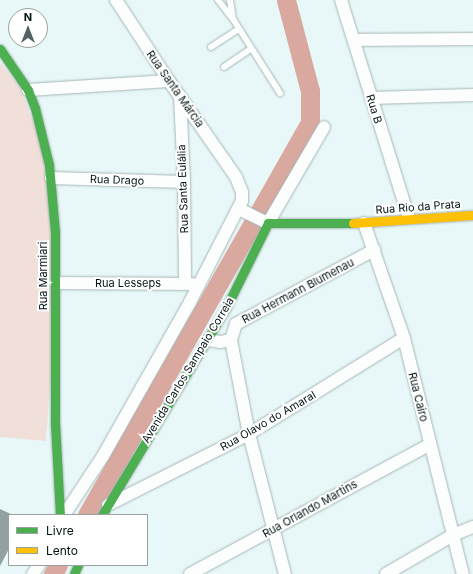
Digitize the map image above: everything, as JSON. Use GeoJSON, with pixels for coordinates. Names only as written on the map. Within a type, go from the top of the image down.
{"type":"FeatureCollection","features":[{"type":"Feature","properties":{"kind":"street","name":"Rua Santa Márcia"},"geometry":{"type":"LineString","coordinates":[[116,0],[168,81],[236,177],[242,192],[243,211]]}},
{"type":"Feature","properties":{"kind":"street","name":"Rua B"},"geometry":{"type":"LineString","coordinates":[[341,0],[408,218]]}},
{"type":"Feature","properties":{"kind":"street"},"geometry":{"type":"LineString","coordinates":[[354,40],[473,39]]}},
{"type":"Feature","properties":{"kind":"street","name":"Rua Marmiari"},"geometry":{"type":"LineString","coordinates":[[0,49],[28,90],[35,108],[46,148],[51,178],[55,212],[55,422],[60,514]]}},
{"type":"Feature","properties":{"kind":"street"},"geometry":{"type":"LineString","coordinates":[[28,90],[168,81]]}},
{"type":"Feature","properties":{"kind":"street"},"geometry":{"type":"LineString","coordinates":[[370,98],[473,95]]}},
{"type":"Feature","properties":{"kind":"street","name":"Rua Santa Eulália"},"geometry":{"type":"LineString","coordinates":[[180,96],[184,182],[185,283]]}},
{"type":"Feature","properties":{"kind":"street"},"geometry":{"type":"LineString","coordinates":[[266,223],[324,128]]}},
{"type":"Feature","properties":{"kind":"street","name":"Rua Drago"},"geometry":{"type":"LineString","coordinates":[[51,178],[184,182]]}},
{"type":"Feature","properties":{"kind":"street"},"geometry":{"type":"LineString","coordinates":[[65,514],[103,456],[199,284],[243,211],[266,223],[364,223]]}},
{"type":"Feature","properties":{"kind":"street","name":"Rua Rio da Prata"},"geometry":{"type":"LineString","coordinates":[[364,223],[408,218],[473,215]]}},
{"type":"Feature","properties":{"kind":"street","name":"Avenida Carlos Sampaio Correia"},"geometry":{"type":"LineString","coordinates":[[104,511],[226,308],[266,223]]}},
{"type":"Feature","properties":{"kind":"street","name":"Rua Cairo"},"geometry":{"type":"LineString","coordinates":[[364,223],[404,338],[463,574]]}},
{"type":"Feature","properties":{"kind":"street","name":"Rua Hermann Blumenau"},"geometry":{"type":"LineString","coordinates":[[231,340],[236,324],[374,250]]}},
{"type":"Feature","properties":{"kind":"street","name":"Rua Lesseps"},"geometry":{"type":"LineString","coordinates":[[56,283],[199,284]]}},
{"type":"Feature","properties":{"kind":"street"},"geometry":{"type":"LineString","coordinates":[[226,308],[233,315],[236,324]]}},
{"type":"Feature","properties":{"kind":"street","name":"Rua Olavo do Amaral"},"geometry":{"type":"LineString","coordinates":[[104,511],[249,434],[404,338]]}},
{"type":"Feature","properties":{"kind":"street"},"geometry":{"type":"LineString","coordinates":[[208,340],[220,342],[231,340],[249,434],[285,574]]}},
{"type":"Feature","properties":{"kind":"street","name":"Rua Orlando Martins"},"geometry":{"type":"LineString","coordinates":[[190,574],[430,444]]}},
{"type":"Feature","properties":{"kind":"street"},"geometry":{"type":"LineString","coordinates":[[386,574],[453,535],[473,528]]}},
{"type":"Feature","properties":{"kind":"lane"},"geometry":{"type":"LineString","coordinates":[[218,0],[233,19],[280,92]]}},
{"type":"Feature","properties":{"kind":"lane"},"geometry":{"type":"LineString","coordinates":[[230,0],[233,19]]}},
{"type":"Feature","properties":{"kind":"lane"},"geometry":{"type":"LineString","coordinates":[[211,47],[239,29]]}},
{"type":"Feature","properties":{"kind":"lane"},"geometry":{"type":"LineString","coordinates":[[224,67],[252,48]]}},
{"type":"Feature","properties":{"kind":"shaded area"},"geometry":{"type":"Polygon","coordinates":[[[0,63],[20,87],[43,148],[52,217],[51,373],[46,441],[0,437],[0,63]]]}},
{"type":"Feature","properties":{"kind":"building"},"geometry":{"type":"Polygon","coordinates":[[[0,509],[11,514],[8,514],[8,551],[0,566],[0,509]]]}},
{"type":"Feature","properties":{"kind":"waterway"},"geometry":{"type":"LineString","coordinates":[[88,514],[310,122],[310,91],[286,0]]}},
{"type":"Feature","properties":{"kind":"waterway"},"geometry":{"type":"LineString","coordinates":[[53,574],[57,566]]}},
{"type":"Feature","properties":{"kind":"traffic: fast"},"geometry":{"type":"LineString","coordinates":[[0,49],[28,90],[35,108],[49,165],[55,232],[55,423],[60,514]]}},
{"type":"Feature","properties":{"kind":"traffic: fast"},"geometry":{"type":"LineString","coordinates":[[103,514],[226,308],[268,223],[353,223]]}},
{"type":"Feature","properties":{"kind":"traffic: fast"},"geometry":{"type":"LineString","coordinates":[[74,574],[78,566]]}},
{"type":"Feature","properties":{"kind":"traffic: slow"},"geometry":{"type":"LineString","coordinates":[[353,223],[473,215]]}}]}
